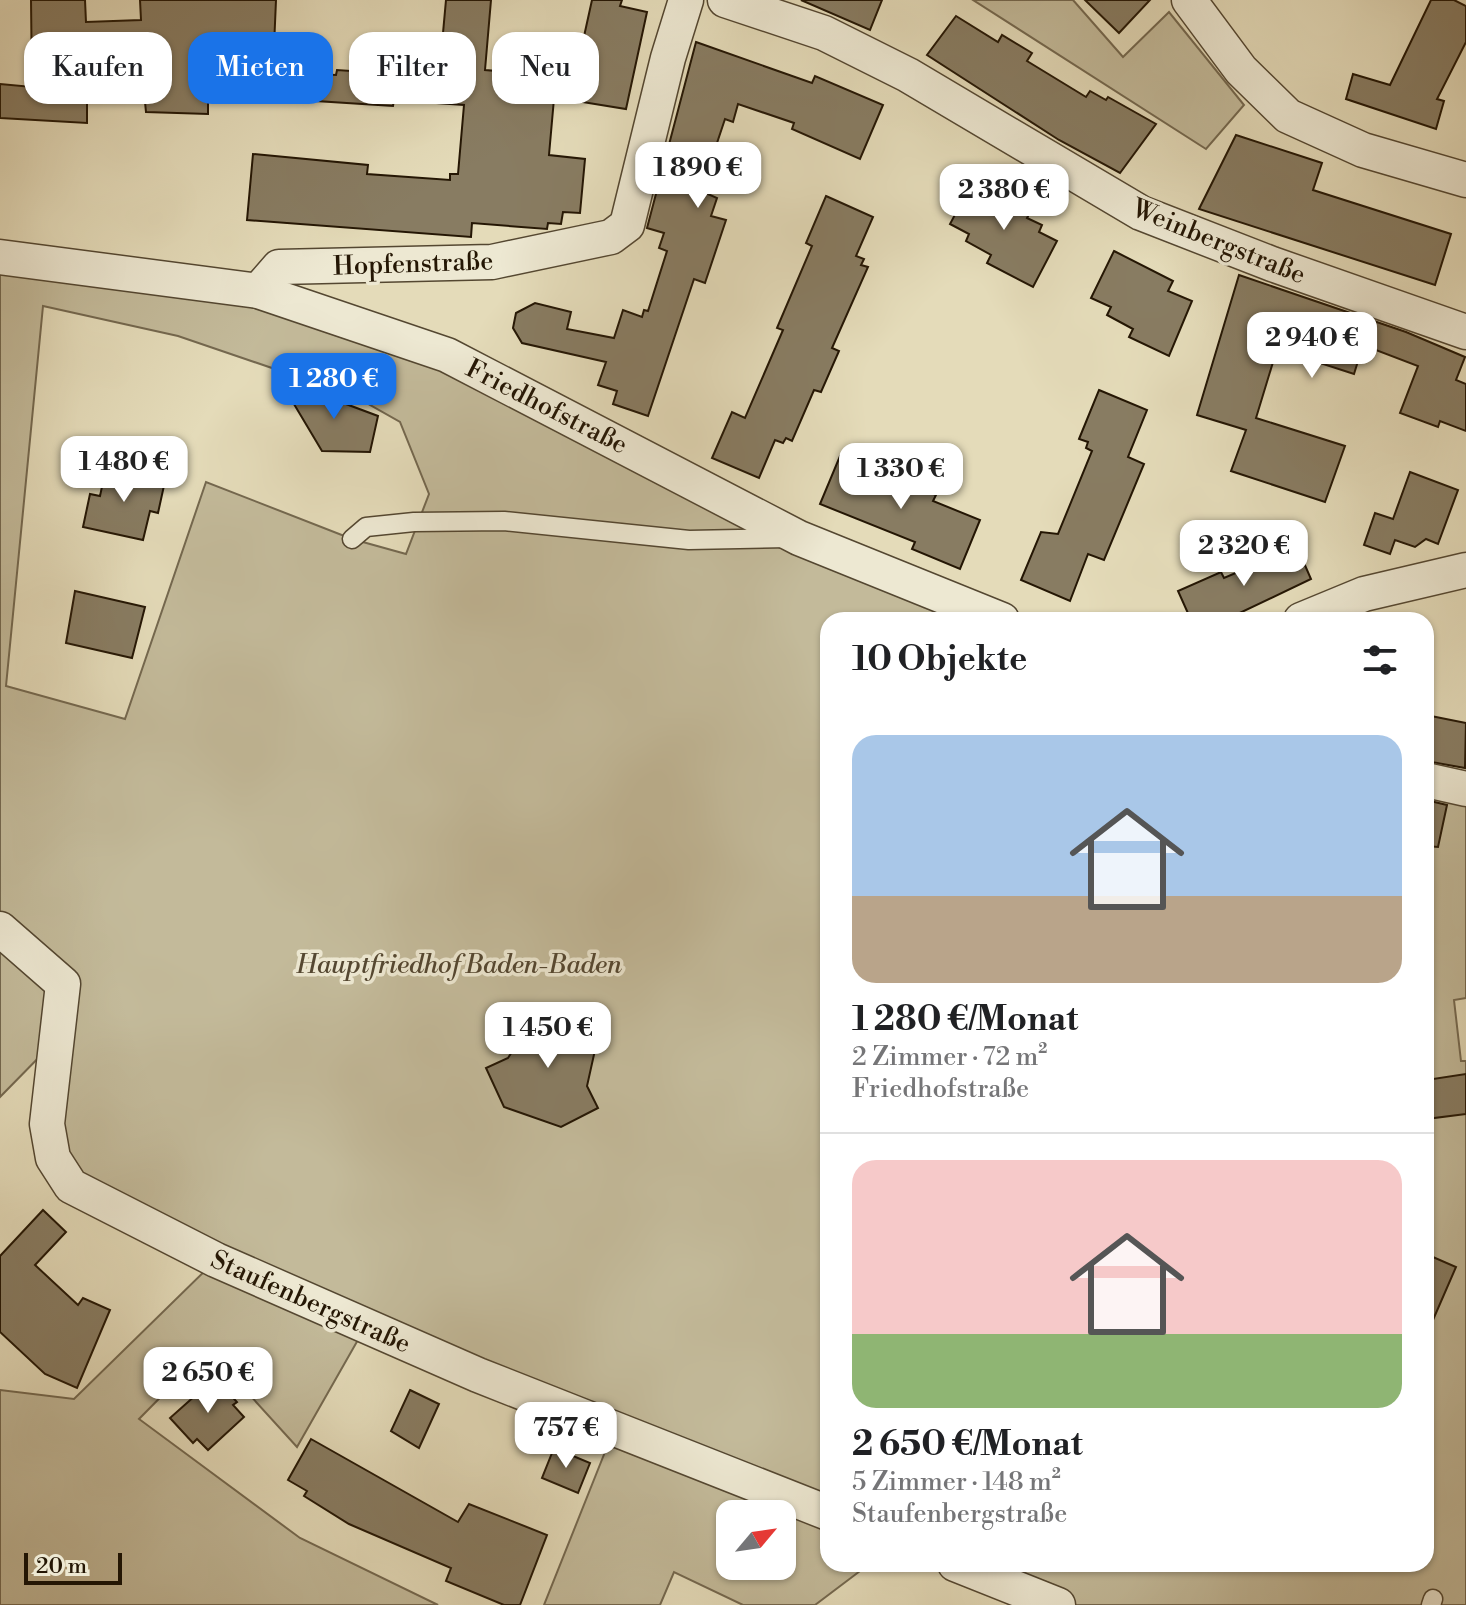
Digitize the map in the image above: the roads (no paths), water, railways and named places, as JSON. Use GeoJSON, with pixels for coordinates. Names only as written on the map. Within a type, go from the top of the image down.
{"type":"FeatureCollection","features":[{"type":"Feature","properties":{"kind":"street","name":"Hopfenstraße"},"geometry":{"type":"LineString","coordinates":[[258,291],[279,267],[492,262],[611,237],[627,225],[668,58],[686,0]]}},
{"type":"Feature","properties":{"kind":"street","name":"Weinbergstraße"},"geometry":{"type":"LineString","coordinates":[[725,0],[824,33],[908,75],[1141,213],[1272,264],[1466,332]]}},
{"type":"Feature","properties":{"kind":"street"},"geometry":{"type":"LineString","coordinates":[[1189,0],[1241,70],[1288,116],[1363,150],[1466,180]]}},
{"type":"Feature","properties":{"kind":"street","name":"Friedhofstraße"},"geometry":{"type":"LineString","coordinates":[[0,257],[258,291],[447,355],[799,538],[982,612]]}},
{"type":"Feature","properties":{"kind":"street"},"geometry":{"type":"LineString","coordinates":[[1320,612],[1364,594],[1466,570]]}},
{"type":"Feature","properties":{"kind":"street"},"geometry":{"type":"LineString","coordinates":[[1434,782],[1466,789]]}},
{"type":"Feature","properties":{"kind":"street","name":"Staufenbergstraße"},"geometry":{"type":"LineString","coordinates":[[0,929],[63,984],[47,1124],[53,1158],[71,1186],[216,1260],[478,1375],[820,1510]]}},
{"type":"Feature","properties":{"kind":"street"},"geometry":{"type":"LineString","coordinates":[[975,1572],[1058,1605]]}},
{"type":"Feature","properties":{"kind":"lane","name":"Friedhofstraße"},"geometry":{"type":"LineString","coordinates":[[352,539],[366,527],[414,522],[504,521],[689,540],[799,538]]}},
{"type":"Feature","properties":{"kind":"park label","name":"Hauptfriedhof Baden-Baden"},"geometry":{"type":"Point","coordinates":[459,964]}}]}
